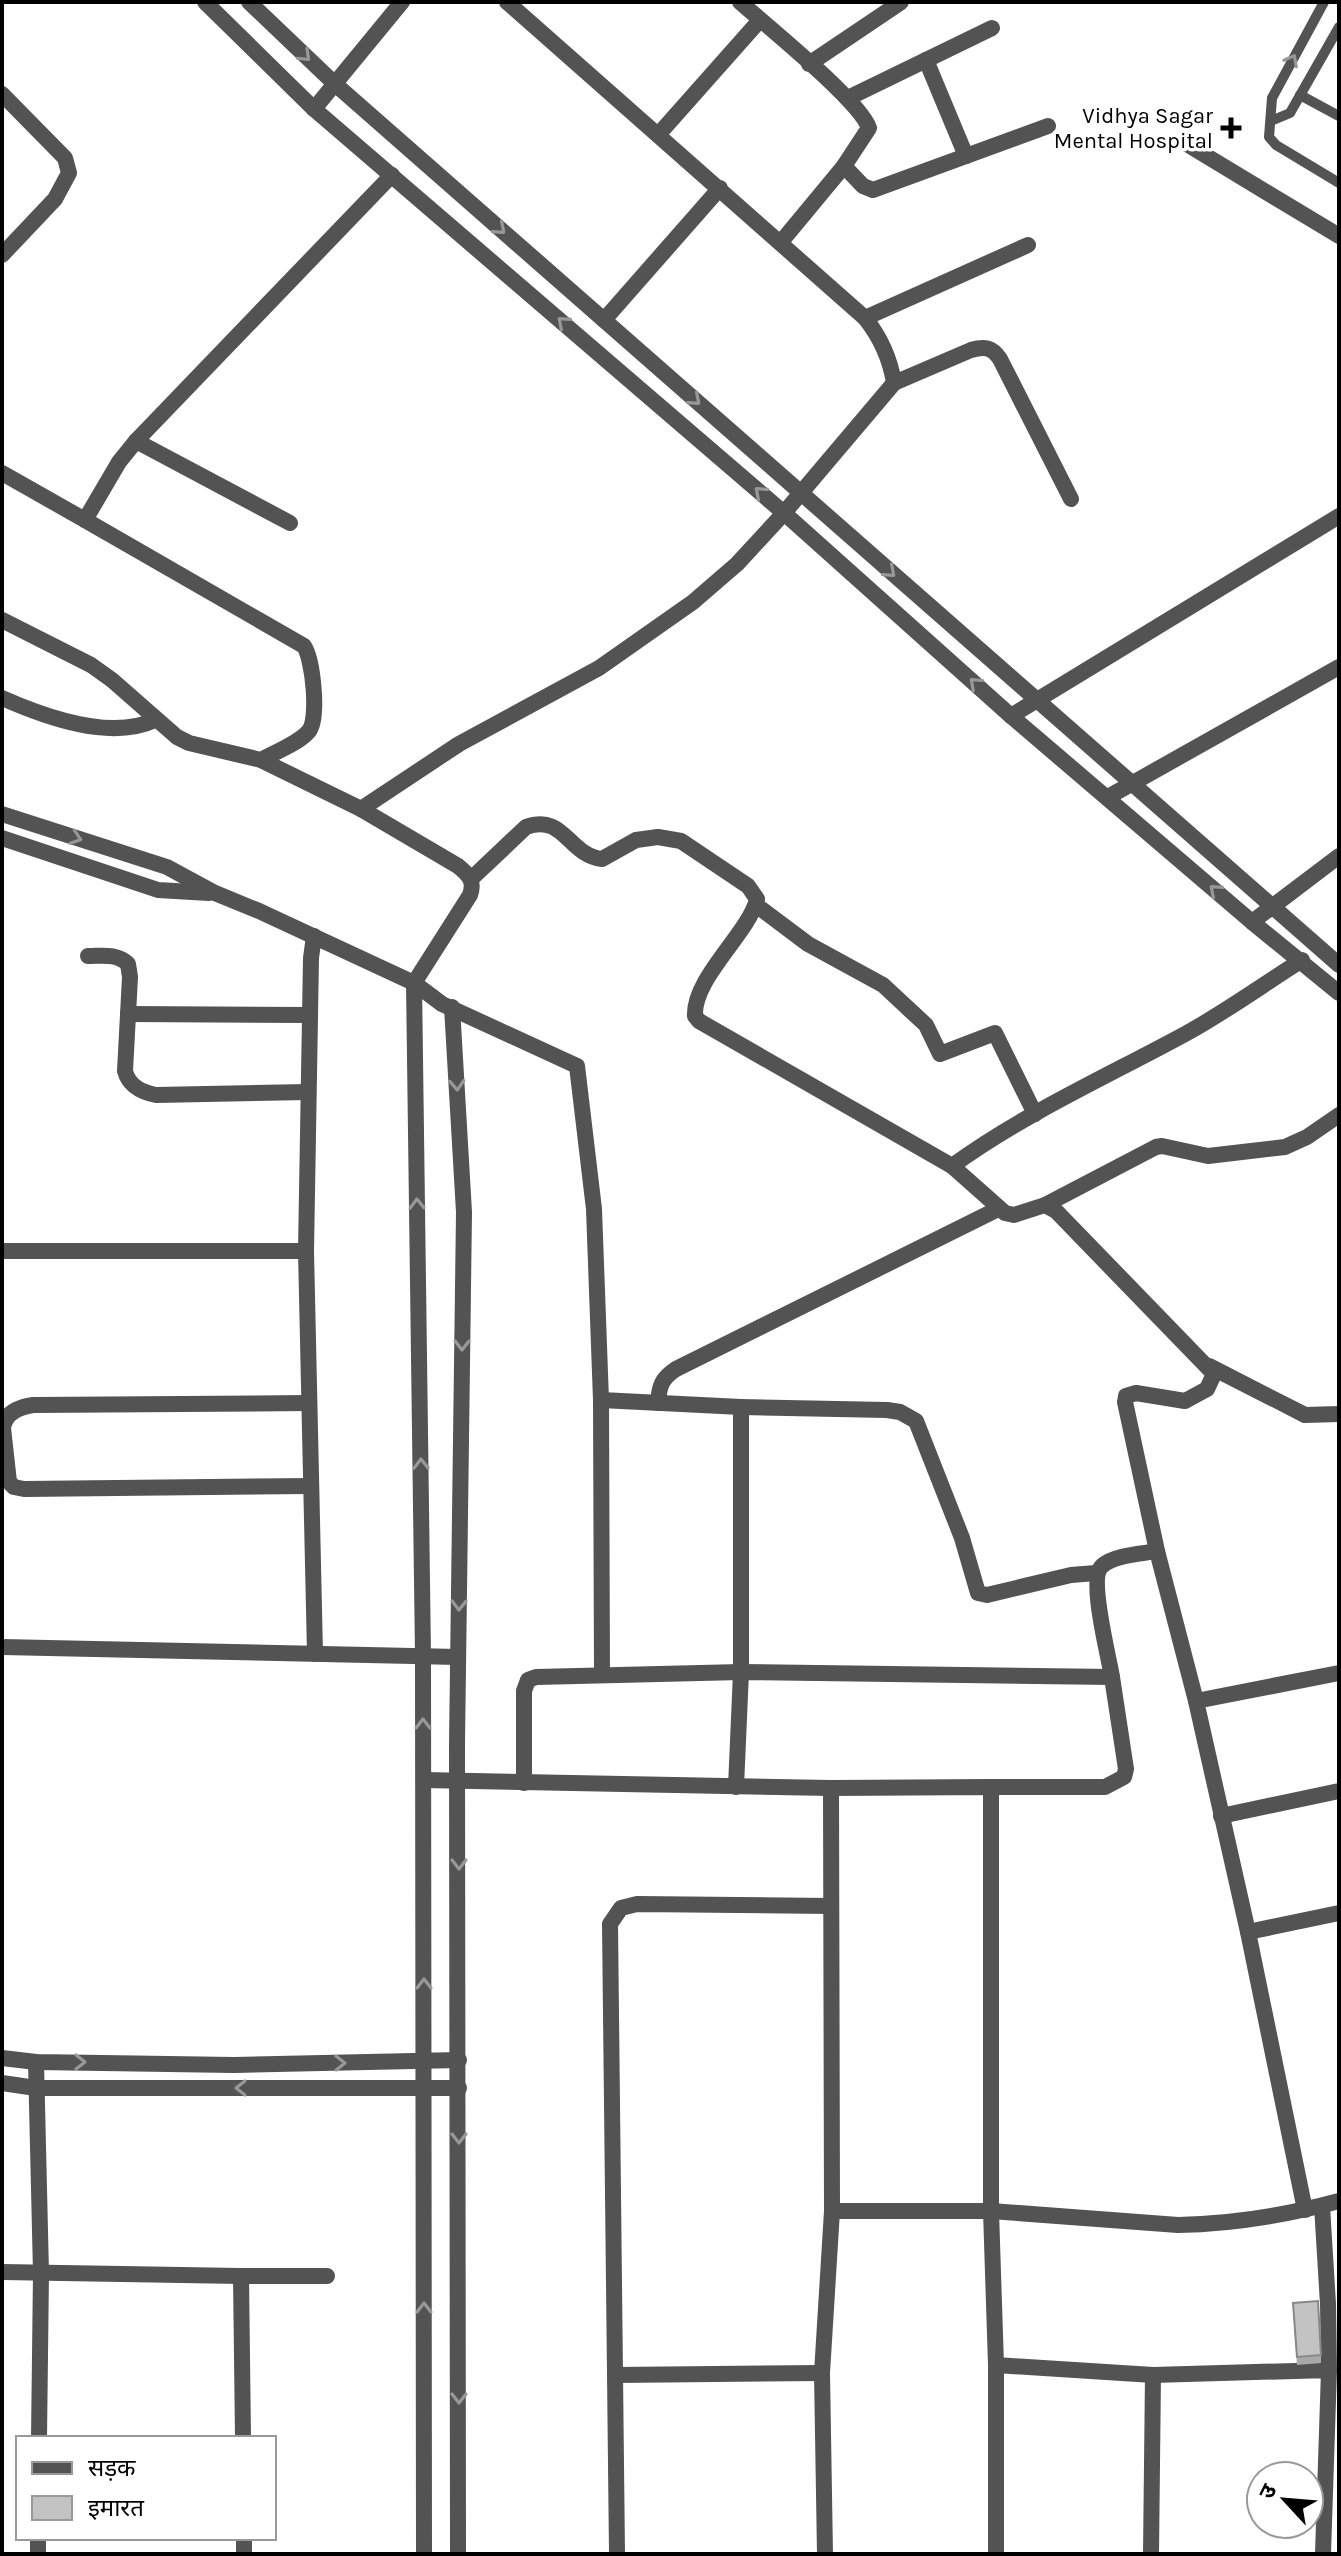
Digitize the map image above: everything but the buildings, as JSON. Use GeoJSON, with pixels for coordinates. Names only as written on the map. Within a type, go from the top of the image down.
{"type":"FeatureCollection","features":[{"type":"Feature","properties":{"kind":"street"},"geometry":{"type":"LineString","coordinates":[[205,2],[314,109],[784,513],[1011,716],[1339,993]]}},
{"type":"Feature","properties":{"kind":"street"},"geometry":{"type":"LineString","coordinates":[[249,2],[335,84],[1339,965]]}},
{"type":"Feature","properties":{"kind":"street"},"geometry":{"type":"LineString","coordinates":[[314,109],[402,2]]}},
{"type":"Feature","properties":{"kind":"street"},"geometry":{"type":"LineString","coordinates":[[507,2],[865,318],[885,349],[894,383]]}},
{"type":"Feature","properties":{"kind":"street"},"geometry":{"type":"LineString","coordinates":[[740,2],[848,98],[869,128],[844,166],[781,242]]}},
{"type":"Feature","properties":{"kind":"street"},"geometry":{"type":"LineString","coordinates":[[809,64],[901,2]]}},
{"type":"Feature","properties":{"kind":"street"},"geometry":{"type":"LineString","coordinates":[[658,135],[760,20]]}},
{"type":"Feature","properties":{"kind":"street"},"geometry":{"type":"LineString","coordinates":[[848,98],[992,28]]}},
{"type":"Feature","properties":{"kind":"street"},"geometry":{"type":"LineString","coordinates":[[926,60],[966,156]]}},
{"type":"Feature","properties":{"kind":"street"},"geometry":{"type":"LineString","coordinates":[[2,94],[65,158],[69,173],[55,199],[2,255]]}},
{"type":"Feature","properties":{"kind":"street"},"geometry":{"type":"LineString","coordinates":[[844,166],[863,186],[873,190],[1048,126]]}},
{"type":"Feature","properties":{"kind":"street"},"geometry":{"type":"LineString","coordinates":[[1185,143],[1339,236]]}},
{"type":"Feature","properties":{"kind":"street"},"geometry":{"type":"LineString","coordinates":[[85,520],[119,462],[136,441],[392,175]]}},
{"type":"Feature","properties":{"kind":"street"},"geometry":{"type":"LineString","coordinates":[[604,320],[720,188]]}},
{"type":"Feature","properties":{"kind":"street"},"geometry":{"type":"LineString","coordinates":[[865,318],[1028,245]]}},
{"type":"Feature","properties":{"kind":"street"},"geometry":{"type":"LineString","coordinates":[[361,809],[459,744],[599,668],[651,633],[737,564],[801,494],[894,383],[971,350],[980,347],[992,349],[1000,359],[1071,499]]}},
{"type":"Feature","properties":{"kind":"street"},"geometry":{"type":"LineString","coordinates":[[136,441],[290,523]]}},
{"type":"Feature","properties":{"kind":"street"},"geometry":{"type":"LineString","coordinates":[[2,473],[298,642],[308,653],[313,724],[306,735],[261,760]]}},
{"type":"Feature","properties":{"kind":"street"},"geometry":{"type":"LineString","coordinates":[[1011,716],[1339,516]]}},
{"type":"Feature","properties":{"kind":"street"},"geometry":{"type":"LineString","coordinates":[[2,620],[91,665],[168,731],[189,743],[261,760],[361,809],[458,866],[471,879]]}},
{"type":"Feature","properties":{"kind":"street"},"geometry":{"type":"LineString","coordinates":[[1108,797],[1339,667]]}},
{"type":"Feature","properties":{"kind":"street"},"geometry":{"type":"LineString","coordinates":[[2,698],[42,715],[74,723],[129,727],[155,720]]}},
{"type":"Feature","properties":{"kind":"street"},"geometry":{"type":"LineString","coordinates":[[2,814],[167,867],[215,893],[414,983],[442,1004],[577,1066],[594,1209],[601,1400],[602,1675]]}},
{"type":"Feature","properties":{"kind":"street"},"geometry":{"type":"LineString","coordinates":[[424,2554],[424,1780],[414,983],[470,895],[471,879],[526,827],[545,823],[563,833],[582,853],[602,859],[636,840],[658,837],[681,841],[748,886],[757,899],[698,999],[695,1016],[699,1021],[952,1166],[998,1209],[1010,1215],[1045,1205],[1156,1147],[1208,1156],[1285,1147],[1307,1137],[1339,1115]]}},
{"type":"Feature","properties":{"kind":"street"},"geometry":{"type":"LineString","coordinates":[[2,838],[158,890],[215,893]]}},
{"type":"Feature","properties":{"kind":"street"},"geometry":{"type":"LineString","coordinates":[[1252,922],[1339,856]]}},
{"type":"Feature","properties":{"kind":"street"},"geometry":{"type":"LineString","coordinates":[[756,905],[808,944],[883,985],[926,1025],[940,1054],[995,1033],[1035,1114]]}},
{"type":"Feature","properties":{"kind":"street"},"geometry":{"type":"LineString","coordinates":[[314,936],[311,958],[306,1251],[315,1654]]}},
{"type":"Feature","properties":{"kind":"street"},"geometry":{"type":"LineString","coordinates":[[88,956],[120,958],[128,964],[125,1071],[131,1084],[148,1094],[308,1092]]}},
{"type":"Feature","properties":{"kind":"street"},"geometry":{"type":"LineString","coordinates":[[952,1166],[985,1142],[1191,1031],[1302,960]]}},
{"type":"Feature","properties":{"kind":"street"},"geometry":{"type":"LineString","coordinates":[[452,1007],[464,1212],[458,1657],[458,2554]]}},
{"type":"Feature","properties":{"kind":"street"},"geometry":{"type":"LineString","coordinates":[[128,1014],[310,1015]]}},
{"type":"Feature","properties":{"kind":"street"},"geometry":{"type":"LineString","coordinates":[[1045,1205],[1056,1211],[1214,1374],[1210,1384],[1185,1401],[1132,1393],[1126,1396],[1125,1402],[1157,1551],[1196,1701],[1248,1932],[1305,2210]]}},
{"type":"Feature","properties":{"kind":"street"},"geometry":{"type":"LineString","coordinates":[[658,1403],[663,1379],[676,1369],[998,1209]]}},
{"type":"Feature","properties":{"kind":"street"},"geometry":{"type":"LineString","coordinates":[[2,1251],[306,1251]]}},
{"type":"Feature","properties":{"kind":"street"},"geometry":{"type":"LineString","coordinates":[[1209,1366],[1305,1415],[1339,1414]]}},
{"type":"Feature","properties":{"kind":"street"},"geometry":{"type":"LineString","coordinates":[[601,1400],[887,1410],[910,1416],[916,1421],[944,1489],[978,1593],[987,1595],[1071,1575],[1096,1573],[1112,1561],[1157,1551]]}},
{"type":"Feature","properties":{"kind":"street"},"geometry":{"type":"LineString","coordinates":[[309,1403],[33,1405],[18,1407],[4,1422],[3,1428],[9,1482],[24,1489],[311,1486]]}},
{"type":"Feature","properties":{"kind":"street"},"geometry":{"type":"LineString","coordinates":[[736,1787],[741,1672],[741,1407]]}},
{"type":"Feature","properties":{"kind":"street"},"geometry":{"type":"LineString","coordinates":[[424,1780],[831,1788],[1105,1787],[1124,1777],[1126,1769],[1096,1573]]}},
{"type":"Feature","properties":{"kind":"street"},"geometry":{"type":"LineString","coordinates":[[2,1647],[458,1657]]}},
{"type":"Feature","properties":{"kind":"street"},"geometry":{"type":"LineString","coordinates":[[524,1783],[524,1691],[528,1680],[536,1677],[741,1672],[1112,1677]]}},
{"type":"Feature","properties":{"kind":"street"},"geometry":{"type":"LineString","coordinates":[[1196,1701],[1339,1673]]}},
{"type":"Feature","properties":{"kind":"street"},"geometry":{"type":"LineString","coordinates":[[991,1787],[991,2211],[996,2365],[996,2554]]}},
{"type":"Feature","properties":{"kind":"street"},"geometry":{"type":"LineString","coordinates":[[825,2554],[822,2373],[832,2211],[831,1788]]}},
{"type":"Feature","properties":{"kind":"street"},"geometry":{"type":"LineString","coordinates":[[1221,1816],[1339,1791]]}},
{"type":"Feature","properties":{"kind":"street"},"geometry":{"type":"LineString","coordinates":[[617,2554],[610,1924],[621,1908],[637,1904],[831,1906]]}},
{"type":"Feature","properties":{"kind":"street"},"geometry":{"type":"LineString","coordinates":[[1248,1932],[1339,1913]]}},
{"type":"Feature","properties":{"kind":"street"},"geometry":{"type":"LineString","coordinates":[[2,2058],[36,2062],[234,2065],[459,2060]]}},
{"type":"Feature","properties":{"kind":"street"},"geometry":{"type":"LineString","coordinates":[[36,2062],[41,2273],[39,2436]]}},
{"type":"Feature","properties":{"kind":"street"},"geometry":{"type":"LineString","coordinates":[[2,2083],[36,2088],[459,2088]]}},
{"type":"Feature","properties":{"kind":"street"},"geometry":{"type":"LineString","coordinates":[[832,2211],[991,2211],[1178,2225],[1208,2224],[1305,2210],[1339,2201]]}},
{"type":"Feature","properties":{"kind":"street"},"geometry":{"type":"LineString","coordinates":[[1322,2206],[1329,2370],[1323,2554]]}},
{"type":"Feature","properties":{"kind":"street"},"geometry":{"type":"LineString","coordinates":[[2,2272],[327,2276]]}},
{"type":"Feature","properties":{"kind":"street"},"geometry":{"type":"LineString","coordinates":[[241,2276],[243,2436]]}},
{"type":"Feature","properties":{"kind":"street"},"geometry":{"type":"LineString","coordinates":[[996,2365],[1153,2375],[1329,2370]]}},
{"type":"Feature","properties":{"kind":"street"},"geometry":{"type":"LineString","coordinates":[[616,2375],[822,2373]]}},
{"type":"Feature","properties":{"kind":"street"},"geometry":{"type":"LineString","coordinates":[[1151,2554],[1153,2375]]}},
{"type":"Feature","properties":{"kind":"lane"},"geometry":{"type":"LineString","coordinates":[[1324,2],[1272,98],[1269,137],[1271,142],[1339,183]]}},
{"type":"Feature","properties":{"kind":"lane"},"geometry":{"type":"LineString","coordinates":[[1271,121],[1290,113],[1339,27]]}},
{"type":"Feature","properties":{"kind":"lane"},"geometry":{"type":"LineString","coordinates":[[1300,95],[1339,116]]}},
{"type":"Feature","properties":{"kind":"place","name":"Vidhya Sagar Mental Hospital"},"geometry":{"type":"Point","coordinates":[1231,128]}}]}
